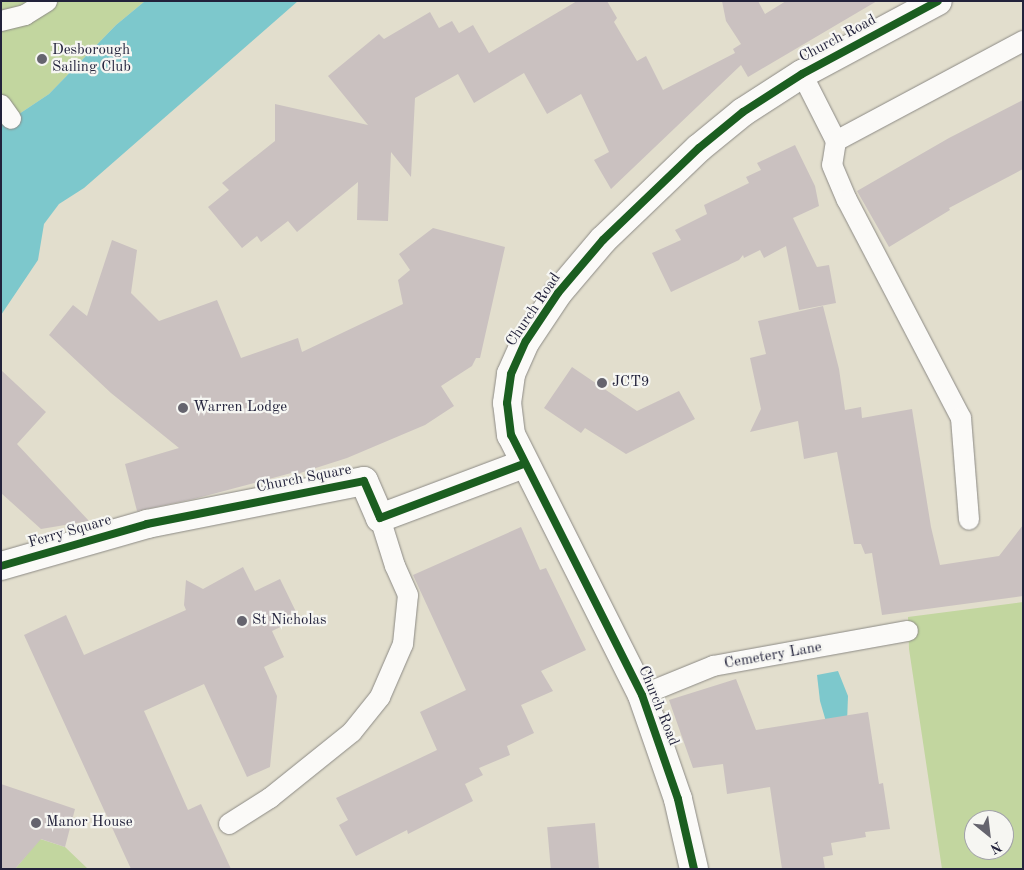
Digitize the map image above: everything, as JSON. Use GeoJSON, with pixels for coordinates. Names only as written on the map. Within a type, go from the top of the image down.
{"type":"FeatureCollection","features":[{"type":"Feature","properties":{"kind":"street","name":"Church Road"},"geometry":{"type":"LineString","coordinates":[[694,869],[678,799],[642,695],[511,435],[507,403],[511,374],[526,341],[558,293],[603,240],[699,148],[743,112],[802,74],[938,1]]}},
{"type":"Feature","properties":{"kind":"street"},"geometry":{"type":"LineString","coordinates":[[380,518],[524,464]]}},
{"type":"Feature","properties":{"kind":"street","name":"Church Square"},"geometry":{"type":"LineString","coordinates":[[147,524],[364,481],[380,518]]}},
{"type":"Feature","properties":{"kind":"street","name":"Ferry Square"},"geometry":{"type":"LineString","coordinates":[[1,566],[147,524]]}},
{"type":"Feature","properties":{"kind":"lane"},"geometry":{"type":"LineString","coordinates":[[1,21],[25,15],[47,1]]}},
{"type":"Feature","properties":{"kind":"lane"},"geometry":{"type":"LineString","coordinates":[[836,141],[1023,40]]}},
{"type":"Feature","properties":{"kind":"lane"},"geometry":{"type":"LineString","coordinates":[[802,74],[836,141],[832,165],[847,200],[961,418],[970,520]]}},
{"type":"Feature","properties":{"kind":"lane"},"geometry":{"type":"LineString","coordinates":[[229,824],[270,798],[352,732],[380,697],[404,644],[408,595],[395,566],[380,518]]}},
{"type":"Feature","properties":{"kind":"lane","name":"Cemetery Lane"},"geometry":{"type":"LineString","coordinates":[[642,695],[713,666],[908,631]]}},
{"type":"Feature","properties":{"kind":"green space","name":"Desborough Sailing Club"},"geometry":{"type":"Polygon","coordinates":[[[1,1],[145,1],[116,25],[49,94],[1,126],[1,1]]]}},
{"type":"Feature","properties":{"kind":"green space"},"geometry":{"type":"Polygon","coordinates":[[[1023,602],[1023,869],[942,869],[909,649],[908,617],[1023,602]]]}},
{"type":"Feature","properties":{"kind":"green space"},"geometry":{"type":"Polygon","coordinates":[[[34,837],[65,847],[88,869],[15,869],[25,857],[34,837]]]}},
{"type":"Feature","properties":{"kind":"water"},"geometry":{"type":"Polygon","coordinates":[[[145,1],[298,1],[84,188],[59,204],[44,224],[38,260],[1,315],[1,126],[49,94],[116,25],[145,1]]]}},
{"type":"Feature","properties":{"kind":"water"},"geometry":{"type":"Polygon","coordinates":[[[838,671],[848,696],[847,722],[827,725],[820,701],[817,675],[838,671]]]}},
{"type":"Feature","properties":{"kind":"building"},"geometry":{"type":"Polygon","coordinates":[[[577,1],[607,1],[617,18],[614,22],[637,61],[646,56],[663,90],[735,53],[733,49],[741,44],[726,21],[722,1],[758,1],[765,14],[786,1],[877,1],[748,77],[741,65],[611,189],[594,160],[609,152],[581,94],[547,114],[524,73],[474,103],[458,74],[415,98],[411,177],[391,152],[388,221],[357,220],[358,182],[297,232],[288,221],[261,242],[257,236],[242,248],[208,207],[229,190],[222,183],[275,141],[275,104],[368,125],[328,76],[379,34],[384,39],[430,12],[439,28],[452,21],[459,33],[473,25],[489,53],[577,1]]]}},
{"type":"Feature","properties":{"kind":"building"},"geometry":{"type":"Polygon","coordinates":[[[1023,100],[1023,169],[949,208],[950,210],[889,247],[857,191],[949,138],[1023,100]]]}},
{"type":"Feature","properties":{"kind":"building"},"geometry":{"type":"Polygon","coordinates":[[[795,145],[815,186],[819,206],[793,218],[817,267],[829,265],[836,303],[799,310],[786,246],[764,258],[760,250],[744,258],[743,255],[739,260],[671,292],[652,253],[681,240],[675,230],[707,214],[704,205],[749,183],[746,177],[761,170],[757,163],[795,145]]]}},
{"type":"Feature","properties":{"kind":"building"},"geometry":{"type":"Polygon","coordinates":[[[433,228],[505,247],[480,358],[476,358],[472,366],[441,386],[454,406],[425,425],[347,458],[297,474],[295,472],[194,499],[137,511],[125,464],[179,448],[111,393],[49,335],[73,305],[87,316],[112,240],[137,250],[131,293],[159,321],[217,300],[241,358],[298,338],[302,352],[403,304],[398,280],[410,270],[399,254],[433,228]]]}},
{"type":"Feature","properties":{"kind":"building"},"geometry":{"type":"Polygon","coordinates":[[[823,306],[839,369],[845,410],[861,407],[862,418],[912,409],[931,527],[940,565],[999,556],[1023,525],[1023,596],[882,615],[872,553],[865,554],[861,544],[854,544],[837,452],[804,459],[798,421],[750,432],[761,409],[750,358],[766,354],[758,321],[823,306]]]}},
{"type":"Feature","properties":{"kind":"building"},"geometry":{"type":"Polygon","coordinates":[[[572,367],[637,411],[679,391],[695,419],[626,454],[585,428],[581,433],[544,408],[572,367]]]}},
{"type":"Feature","properties":{"kind":"building"},"geometry":{"type":"Polygon","coordinates":[[[1,370],[46,412],[17,444],[89,521],[41,529],[1,493],[1,370]]]}},
{"type":"Feature","properties":{"kind":"building"},"geometry":{"type":"Polygon","coordinates":[[[521,527],[540,570],[546,568],[586,650],[541,671],[553,691],[521,705],[534,733],[507,746],[510,755],[479,768],[483,775],[465,784],[473,801],[408,834],[407,830],[356,856],[339,825],[348,820],[336,798],[437,750],[420,712],[466,690],[413,575],[521,527]]]}},
{"type":"Feature","properties":{"kind":"building"},"geometry":{"type":"Polygon","coordinates":[[[243,567],[255,591],[280,579],[299,618],[272,631],[284,657],[264,667],[277,696],[270,767],[247,777],[204,684],[144,711],[188,810],[201,804],[231,869],[131,869],[24,635],[66,615],[84,655],[186,610],[184,605],[186,580],[203,589],[243,567]]]}},
{"type":"Feature","properties":{"kind":"building"},"geometry":{"type":"Polygon","coordinates":[[[736,679],[756,730],[868,712],[879,784],[883,783],[890,829],[865,832],[866,837],[831,843],[833,855],[823,857],[825,869],[782,869],[770,787],[727,794],[723,764],[693,768],[669,700],[736,679]]]}},
{"type":"Feature","properties":{"kind":"building","name":"Manor House"},"geometry":{"type":"Polygon","coordinates":[[[1,784],[75,809],[65,847],[41,839],[15,869],[1,869],[1,784]]]}},
{"type":"Feature","properties":{"kind":"building"},"geometry":{"type":"Polygon","coordinates":[[[595,823],[599,869],[551,869],[547,827],[595,823]]]}},
{"type":"Feature","properties":{"kind":"cycle path"},"geometry":{"type":"LineString","coordinates":[[694,869],[678,799],[642,695],[511,435],[507,403],[511,374],[526,341],[558,293],[603,240],[699,148],[743,112],[802,74],[938,1]]}},
{"type":"Feature","properties":{"kind":"cycle path"},"geometry":{"type":"LineString","coordinates":[[1,566],[147,524],[364,481],[380,518],[524,464]]}},
{"type":"Feature","properties":{"kind":"place","name":"Desborough Sailing Club"},"geometry":{"type":"Point","coordinates":[42,59]}},
{"type":"Feature","properties":{"kind":"place","name":"JCT9"},"geometry":{"type":"Point","coordinates":[602,383]}},
{"type":"Feature","properties":{"kind":"place","name":"Warren Lodge"},"geometry":{"type":"Point","coordinates":[183,408]}},
{"type":"Feature","properties":{"kind":"place","name":"St Nicholas"},"geometry":{"type":"Point","coordinates":[242,621]}},
{"type":"Feature","properties":{"kind":"place","name":"Manor House"},"geometry":{"type":"Point","coordinates":[36,823]}}]}
